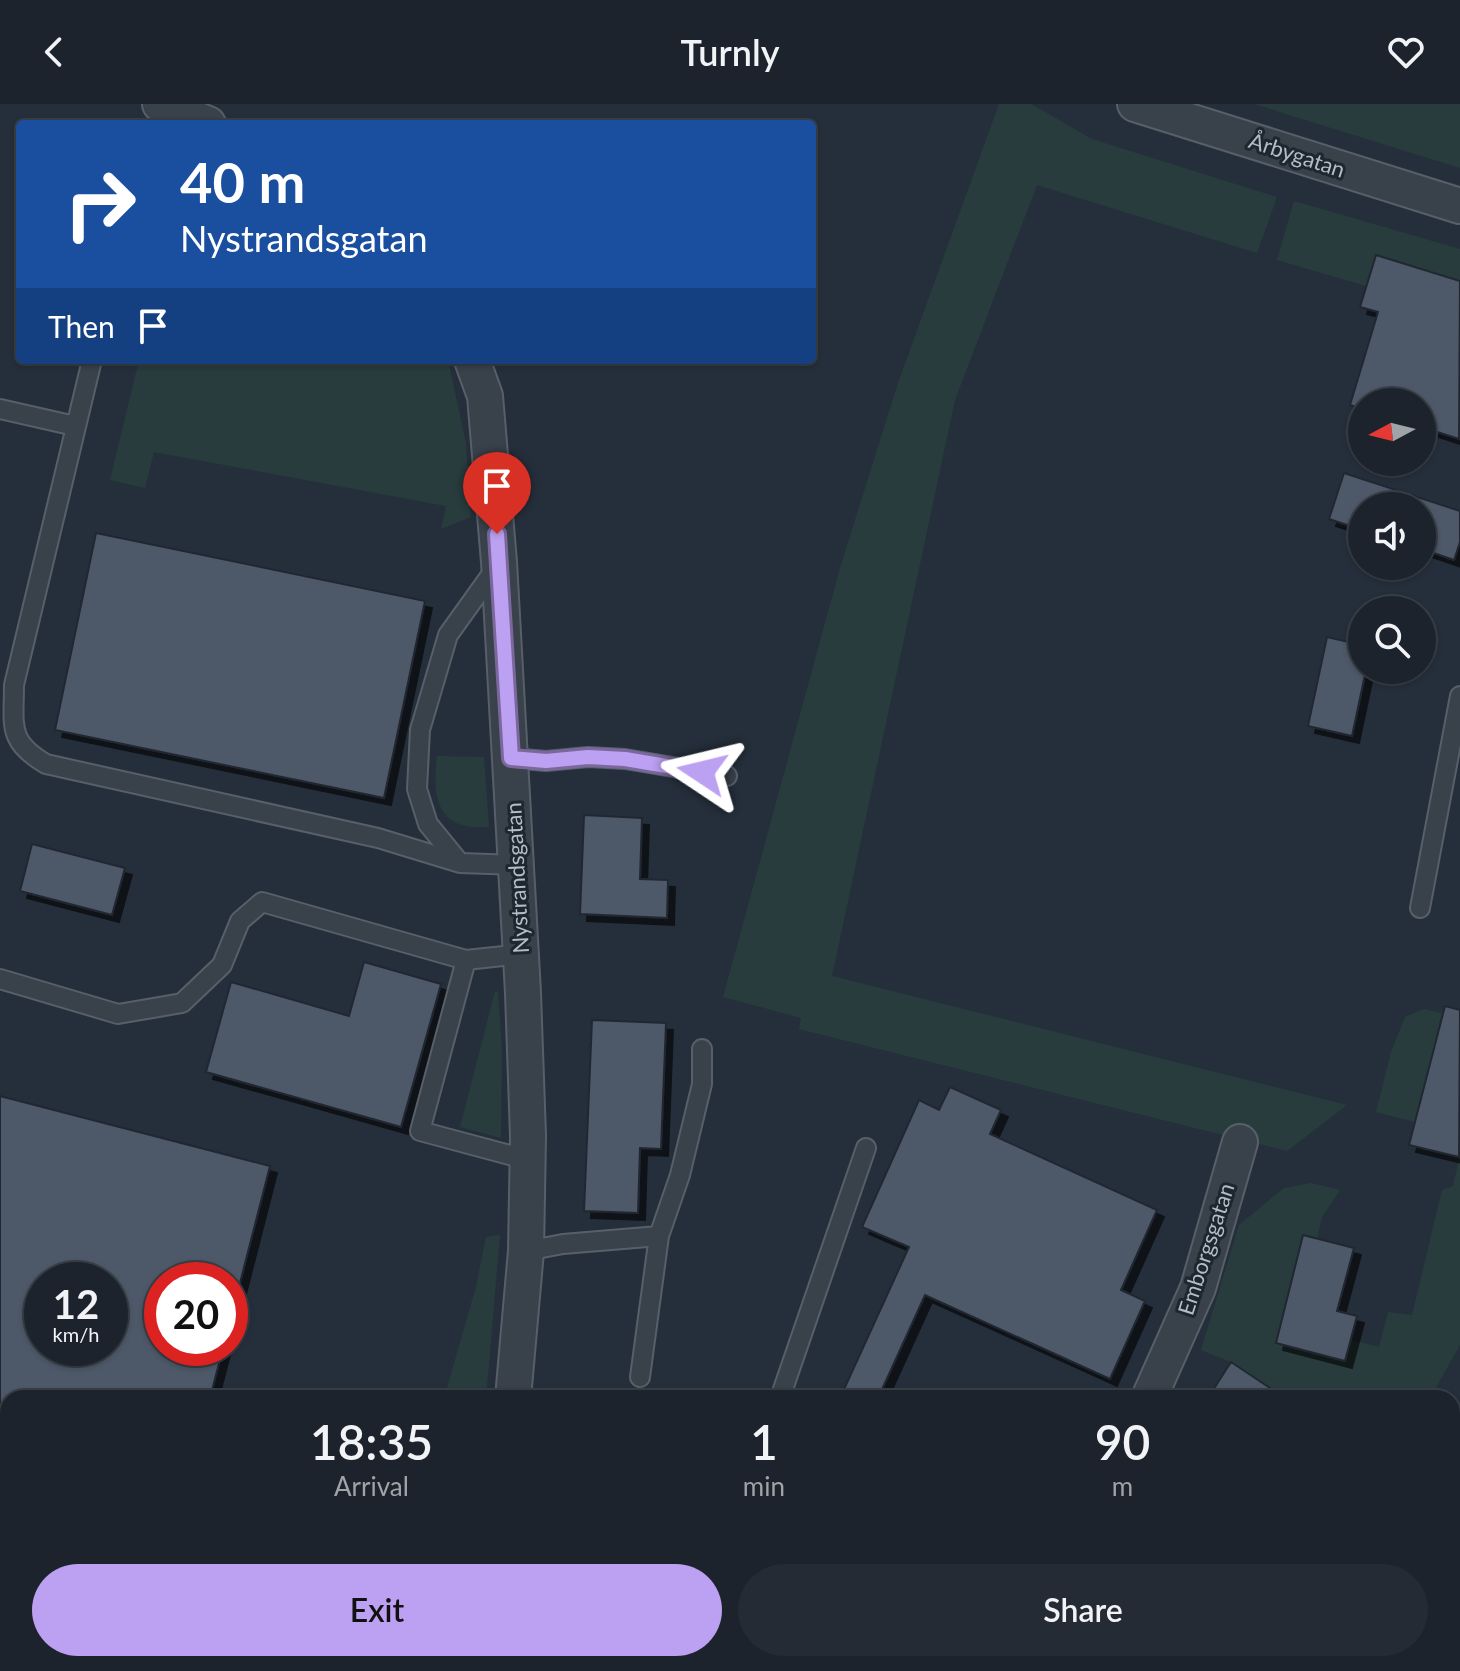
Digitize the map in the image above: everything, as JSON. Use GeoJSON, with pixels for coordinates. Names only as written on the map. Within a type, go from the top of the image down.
{"type":"FeatureCollection","features":[{"type":"Feature","properties":{"kind":"street","name":"Årbygatan"},"geometry":{"type":"LineString","coordinates":[[1135,104],[1460,206]]}},
{"type":"Feature","properties":{"kind":"street"},"geometry":{"type":"LineString","coordinates":[[161,111],[194,120]]}},
{"type":"Feature","properties":{"kind":"street","name":"Nystrandsgatan"},"geometry":{"type":"LineString","coordinates":[[473,364],[485,396],[499,562],[521,954],[528,1160],[526,1251],[514,1390]]}},
{"type":"Feature","properties":{"kind":"street","name":"Emborgsgatan"},"geometry":{"type":"LineString","coordinates":[[1153,1390],[1198,1288],[1240,1142]]}},
{"type":"Feature","properties":{"kind":"lane"},"geometry":{"type":"LineString","coordinates":[[91,364],[14,685],[14,734],[26,752],[46,764],[378,838],[460,863],[517,865]]}},
{"type":"Feature","properties":{"kind":"lane"},"geometry":{"type":"LineString","coordinates":[[0,409],[75,426]]}},
{"type":"Feature","properties":{"kind":"lane"},"geometry":{"type":"LineString","coordinates":[[460,863],[428,824],[417,789],[420,730],[448,635],[499,562]]}},
{"type":"Feature","properties":{"kind":"lane"},"geometry":{"type":"LineString","coordinates":[[1420,908],[1460,696]]}},
{"type":"Feature","properties":{"kind":"lane"},"geometry":{"type":"LineString","coordinates":[[511,758],[546,761],[588,757],[625,759],[727,776]]}},
{"type":"Feature","properties":{"kind":"lane"},"geometry":{"type":"LineString","coordinates":[[0,979],[118,1014],[182,1003],[222,965],[240,921],[262,902],[466,960],[521,954]]}},
{"type":"Feature","properties":{"kind":"lane"},"geometry":{"type":"LineString","coordinates":[[466,960],[420,1131],[528,1160]]}},
{"type":"Feature","properties":{"kind":"lane"},"geometry":{"type":"LineString","coordinates":[[640,1377],[659,1236],[680,1175],[702,1084],[702,1049]]}},
{"type":"Feature","properties":{"kind":"lane"},"geometry":{"type":"LineString","coordinates":[[783,1390],[866,1148]]}},
{"type":"Feature","properties":{"kind":"lane"},"geometry":{"type":"LineString","coordinates":[[526,1251],[563,1244],[659,1236]]}},
{"type":"Feature","properties":{"kind":"green space"},"geometry":{"type":"Polygon","coordinates":[[[999,104],[1031,104],[1092,139],[1277,197],[1257,253],[1037,185],[955,400],[832,976],[1347,1105],[1287,1151],[799,1029],[801,1018],[723,997],[840,568],[898,383],[999,104]]]}},
{"type":"Feature","properties":{"kind":"green space"},"geometry":{"type":"Polygon","coordinates":[[[1254,104],[1460,104],[1460,168],[1254,104]]]}},
{"type":"Feature","properties":{"kind":"green space"},"geometry":{"type":"Polygon","coordinates":[[[1294,201],[1460,249],[1460,281],[1377,255],[1366,286],[1277,260],[1294,201]]]}},
{"type":"Feature","properties":{"kind":"green space"},"geometry":{"type":"Polygon","coordinates":[[[138,364],[449,364],[466,443],[471,517],[441,529],[446,506],[154,452],[145,488],[110,480],[138,364]]]}},
{"type":"Feature","properties":{"kind":"green space"},"geometry":{"type":"Polygon","coordinates":[[[437,756],[484,757],[489,827],[458,824],[448,818],[438,798],[437,756]]]}},
{"type":"Feature","properties":{"kind":"green space"},"geometry":{"type":"Polygon","coordinates":[[[495,991],[498,992],[502,1050],[501,1138],[460,1127],[495,991]]]}},
{"type":"Feature","properties":{"kind":"green space"},"geometry":{"type":"Polygon","coordinates":[[[1424,1009],[1442,1013],[1415,1122],[1376,1112],[1391,1052],[1405,1017],[1424,1009]]]}},
{"type":"Feature","properties":{"kind":"green space"},"geometry":{"type":"Polygon","coordinates":[[[1460,1154],[1460,1345],[1435,1390],[1273,1390],[1231,1362],[1201,1350],[1239,1225],[1284,1188],[1311,1183],[1340,1190],[1322,1217],[1317,1239],[1303,1236],[1276,1343],[1345,1361],[1351,1340],[1379,1347],[1388,1312],[1412,1315],[1442,1190],[1453,1186],[1460,1154]]]}},
{"type":"Feature","properties":{"kind":"green space"},"geometry":{"type":"Polygon","coordinates":[[[500,1235],[487,1390],[446,1390],[476,1287],[486,1237],[500,1235]]]}},
{"type":"Feature","properties":{"kind":"building"},"geometry":{"type":"Polygon","coordinates":[[[1376,255],[1460,281],[1459,439],[1436,432],[1436,388],[1355,388],[1378,312],[1360,307],[1376,255]]]}},
{"type":"Feature","properties":{"kind":"building"},"geometry":{"type":"Polygon","coordinates":[[[1344,473],[1402,492],[1348,492],[1348,525],[1329,519],[1344,473]]]}},
{"type":"Feature","properties":{"kind":"building"},"geometry":{"type":"Polygon","coordinates":[[[1436,503],[1460,511],[1460,542],[1454,560],[1436,554],[1436,503]]]}},
{"type":"Feature","properties":{"kind":"building"},"geometry":{"type":"Polygon","coordinates":[[[96,533],[425,601],[384,798],[55,730],[96,533]]]}},
{"type":"Feature","properties":{"kind":"building"},"geometry":{"type":"Polygon","coordinates":[[[1327,637],[1348,642],[1348,684],[1363,684],[1352,736],[1308,726],[1327,637]]]}},
{"type":"Feature","properties":{"kind":"building"},"geometry":{"type":"Polygon","coordinates":[[[584,815],[642,818],[640,879],[668,880],[667,918],[580,914],[584,815]]]}},
{"type":"Feature","properties":{"kind":"building"},"geometry":{"type":"Polygon","coordinates":[[[32,844],[125,868],[112,915],[20,891],[32,844]]]}},
{"type":"Feature","properties":{"kind":"building"},"geometry":{"type":"Polygon","coordinates":[[[364,962],[441,984],[401,1127],[206,1072],[231,982],[349,1016],[364,962]]]}},
{"type":"Feature","properties":{"kind":"building"},"geometry":{"type":"Polygon","coordinates":[[[1445,1006],[1460,1010],[1459,1157],[1409,1145],[1445,1006]]]}},
{"type":"Feature","properties":{"kind":"building"},"geometry":{"type":"Polygon","coordinates":[[[592,1020],[666,1023],[661,1149],[640,1148],[638,1213],[584,1211],[592,1020]]]}},
{"type":"Feature","properties":{"kind":"building"},"geometry":{"type":"Polygon","coordinates":[[[950,1087],[1001,1110],[990,1134],[1157,1210],[1121,1290],[1145,1301],[1110,1379],[925,1295],[882,1390],[844,1390],[909,1247],[862,1227],[919,1100],[939,1110],[950,1087]]]}},
{"type":"Feature","properties":{"kind":"building"},"geometry":{"type":"Polygon","coordinates":[[[0,1096],[270,1166],[245,1262],[144,1262],[144,1366],[218,1366],[212,1390],[0,1390],[0,1096]]]}},
{"type":"Feature","properties":{"kind":"building"},"geometry":{"type":"Polygon","coordinates":[[[1303,1235],[1354,1248],[1337,1311],[1357,1316],[1345,1361],[1276,1343],[1303,1235]]]}},
{"type":"Feature","properties":{"kind":"building"},"geometry":{"type":"Polygon","coordinates":[[[1231,1362],[1273,1390],[1213,1390],[1231,1362]]]}},
{"type":"Feature","properties":{"kind":"route"},"geometry":{"type":"LineString","coordinates":[[497,534],[511,758],[546,761],[588,757],[625,759],[702,772]]}}]}
